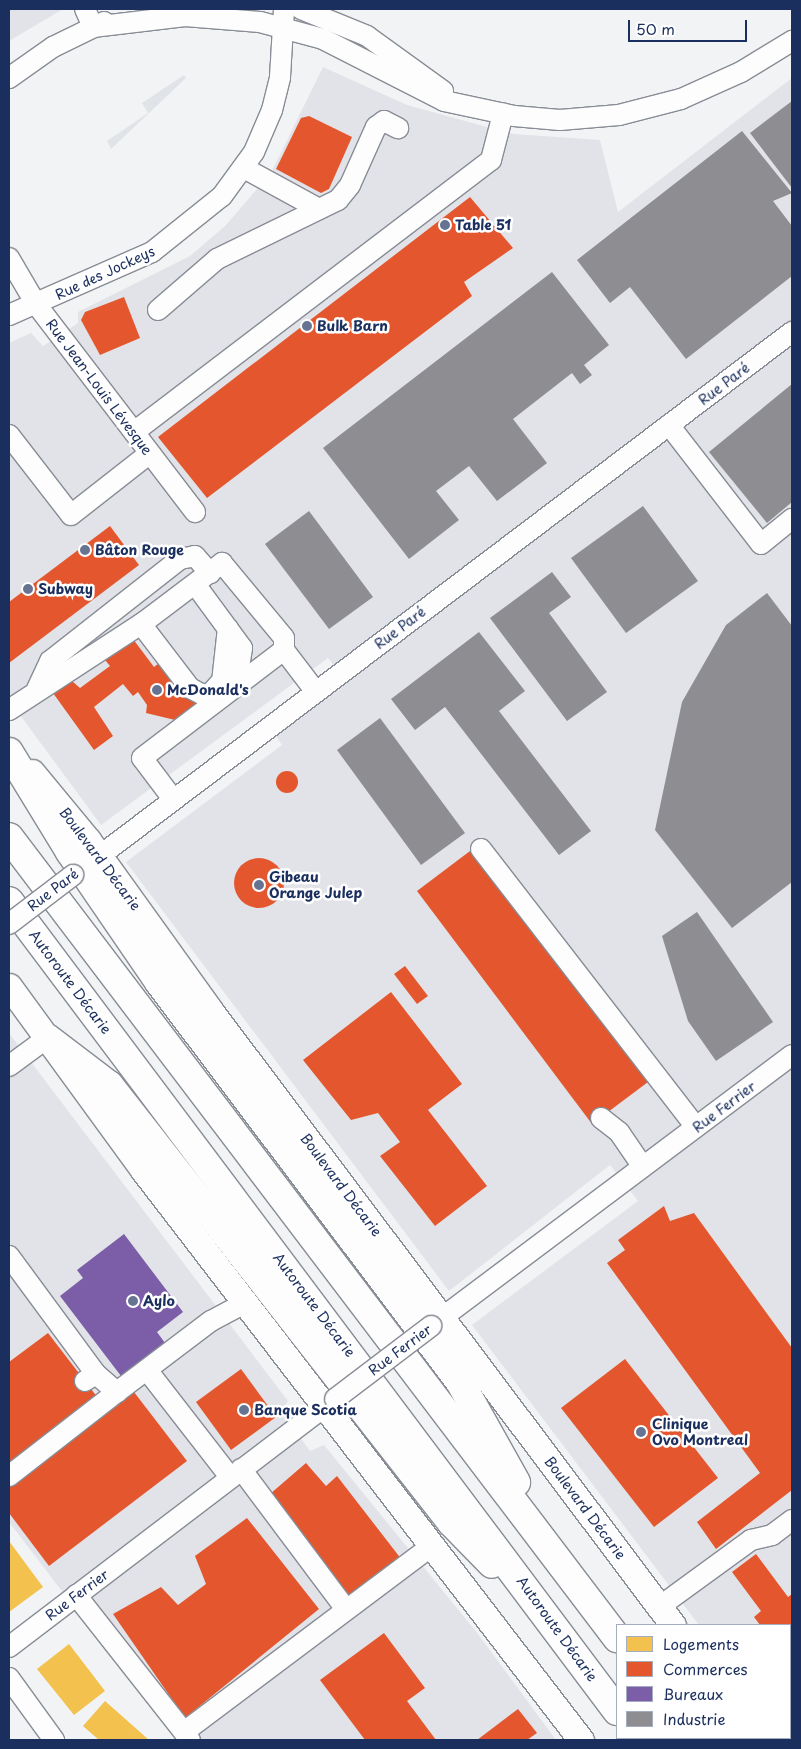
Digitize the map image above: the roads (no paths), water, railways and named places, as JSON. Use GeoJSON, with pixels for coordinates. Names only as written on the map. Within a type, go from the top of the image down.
{"type":"FeatureCollection","features":[{"type":"Feature","properties":{"kind":"highway"},"geometry":{"type":"LineString","coordinates":[[9,752],[165,989],[460,1382],[569,1574]]}},
{"type":"Feature","properties":{"kind":"highway"},"geometry":{"type":"LineString","coordinates":[[9,837],[616,1637]]}},
{"type":"Feature","properties":{"kind":"highway","name":"Autoroute Décarie"},"geometry":{"type":"LineString","coordinates":[[9,901],[470,1510],[550,1622],[616,1710]]}},
{"type":"Feature","properties":{"kind":"highway"},"geometry":{"type":"LineString","coordinates":[[47,1038],[108,1085],[452,1523],[550,1622]]}},
{"type":"Feature","properties":{"kind":"main road","name":"Boulevard Décarie"},"geometry":{"type":"LineString","coordinates":[[9,745],[85,867],[666,1616]]}},
{"type":"Feature","properties":{"kind":"main road"},"geometry":{"type":"LineString","coordinates":[[9,986],[246,1304],[330,1403],[432,1546],[580,1740]]}},
{"type":"Feature","properties":{"kind":"street"},"geometry":{"type":"LineString","coordinates":[[9,78],[53,47],[89,18],[133,9]]}},
{"type":"Feature","properties":{"kind":"street"},"geometry":{"type":"LineString","coordinates":[[301,9],[367,36],[446,93],[503,114]]}},
{"type":"Feature","properties":{"kind":"street"},"geometry":{"type":"LineString","coordinates":[[89,18],[204,16],[284,18],[424,93],[503,114],[585,119],[655,108],[717,84],[792,41]]}},
{"type":"Feature","properties":{"kind":"street","name":"Rue des Jockeys"},"geometry":{"type":"LineString","coordinates":[[9,315],[160,248],[209,210],[244,168],[275,99],[284,18]]}},
{"type":"Feature","properties":{"kind":"street"},"geometry":{"type":"LineString","coordinates":[[134,432],[492,160],[503,114]]}},
{"type":"Feature","properties":{"kind":"street"},"geometry":{"type":"LineString","coordinates":[[158,310],[217,259],[338,200],[350,185],[376,127],[384,121],[398,128]]}},
{"type":"Feature","properties":{"kind":"street"},"geometry":{"type":"LineString","coordinates":[[244,168],[319,209]]}},
{"type":"Feature","properties":{"kind":"street","name":"Rue Jean-Louis Lévesque"},"geometry":{"type":"LineString","coordinates":[[9,258],[36,304],[196,512]]}},
{"type":"Feature","properties":{"kind":"street","name":"Rue Paré"},"geometry":{"type":"LineString","coordinates":[[9,924],[792,332]]}},
{"type":"Feature","properties":{"kind":"street"},"geometry":{"type":"LineString","coordinates":[[669,425],[761,544],[792,519]]}},
{"type":"Feature","properties":{"kind":"street"},"geometry":{"type":"LineString","coordinates":[[9,435],[70,515],[150,453]]}},
{"type":"Feature","properties":{"kind":"street"},"geometry":{"type":"LineString","coordinates":[[37,689],[50,661],[180,559],[195,556],[202,578],[243,655],[222,682],[211,692],[197,693],[141,624]]}},
{"type":"Feature","properties":{"kind":"street"},"geometry":{"type":"LineString","coordinates":[[9,710],[37,689],[141,624],[222,563],[284,638],[284,650],[316,692]]}},
{"type":"Feature","properties":{"kind":"street"},"geometry":{"type":"LineString","coordinates":[[173,799],[142,758],[284,650]]}},
{"type":"Feature","properties":{"kind":"street"},"geometry":{"type":"LineString","coordinates":[[481,849],[696,1127]]}},
{"type":"Feature","properties":{"kind":"street"},"geometry":{"type":"LineString","coordinates":[[9,1066],[47,1038]]}},
{"type":"Feature","properties":{"kind":"street","name":"Rue Ferrier"},"geometry":{"type":"LineString","coordinates":[[9,1647],[236,1473],[792,1055]]}},
{"type":"Feature","properties":{"kind":"street"},"geometry":{"type":"LineString","coordinates":[[601,1118],[620,1132],[643,1167]]}},
{"type":"Feature","properties":{"kind":"street"},"geometry":{"type":"LineString","coordinates":[[9,1257],[91,1378],[117,1392]]}},
{"type":"Feature","properties":{"kind":"street"},"geometry":{"type":"LineString","coordinates":[[9,1476],[146,1370],[220,1318],[246,1304]]}},
{"type":"Feature","properties":{"kind":"street"},"geometry":{"type":"LineString","coordinates":[[146,1370],[236,1473],[345,1608]]}},
{"type":"Feature","properties":{"kind":"street"},"geometry":{"type":"LineString","coordinates":[[666,1616],[751,1540],[772,1534],[792,1520]]}},
{"type":"Feature","properties":{"kind":"street"},"geometry":{"type":"LineString","coordinates":[[76,1595],[187,1736],[345,1608],[358,1604],[432,1546]]}},
{"type":"Feature","properties":{"kind":"street"},"geometry":{"type":"LineString","coordinates":[[9,1678],[54,1740]]}},
{"type":"Feature","properties":{"kind":"place","name":"Table 51"},"geometry":{"type":"Point","coordinates":[445,225]}},
{"type":"Feature","properties":{"kind":"place","name":"Bulk Barn"},"geometry":{"type":"Point","coordinates":[307,326]}},
{"type":"Feature","properties":{"kind":"place","name":"Bâton Rouge"},"geometry":{"type":"Point","coordinates":[85,550]}},
{"type":"Feature","properties":{"kind":"place","name":"Subway"},"geometry":{"type":"Point","coordinates":[28,589]}},
{"type":"Feature","properties":{"kind":"place","name":"McDonald's"},"geometry":{"type":"Point","coordinates":[157,690]}},
{"type":"Feature","properties":{"kind":"place","name":"Gibeau Orange Julep"},"geometry":{"type":"Point","coordinates":[259,885]}},
{"type":"Feature","properties":{"kind":"place","name":"Aylo"},"geometry":{"type":"Point","coordinates":[133,1301]}},
{"type":"Feature","properties":{"kind":"place","name":"Banque Scotia"},"geometry":{"type":"Point","coordinates":[244,1410]}},
{"type":"Feature","properties":{"kind":"place","name":"Clinique Ovo Montreal"},"geometry":{"type":"Point","coordinates":[641,1432]}}]}
